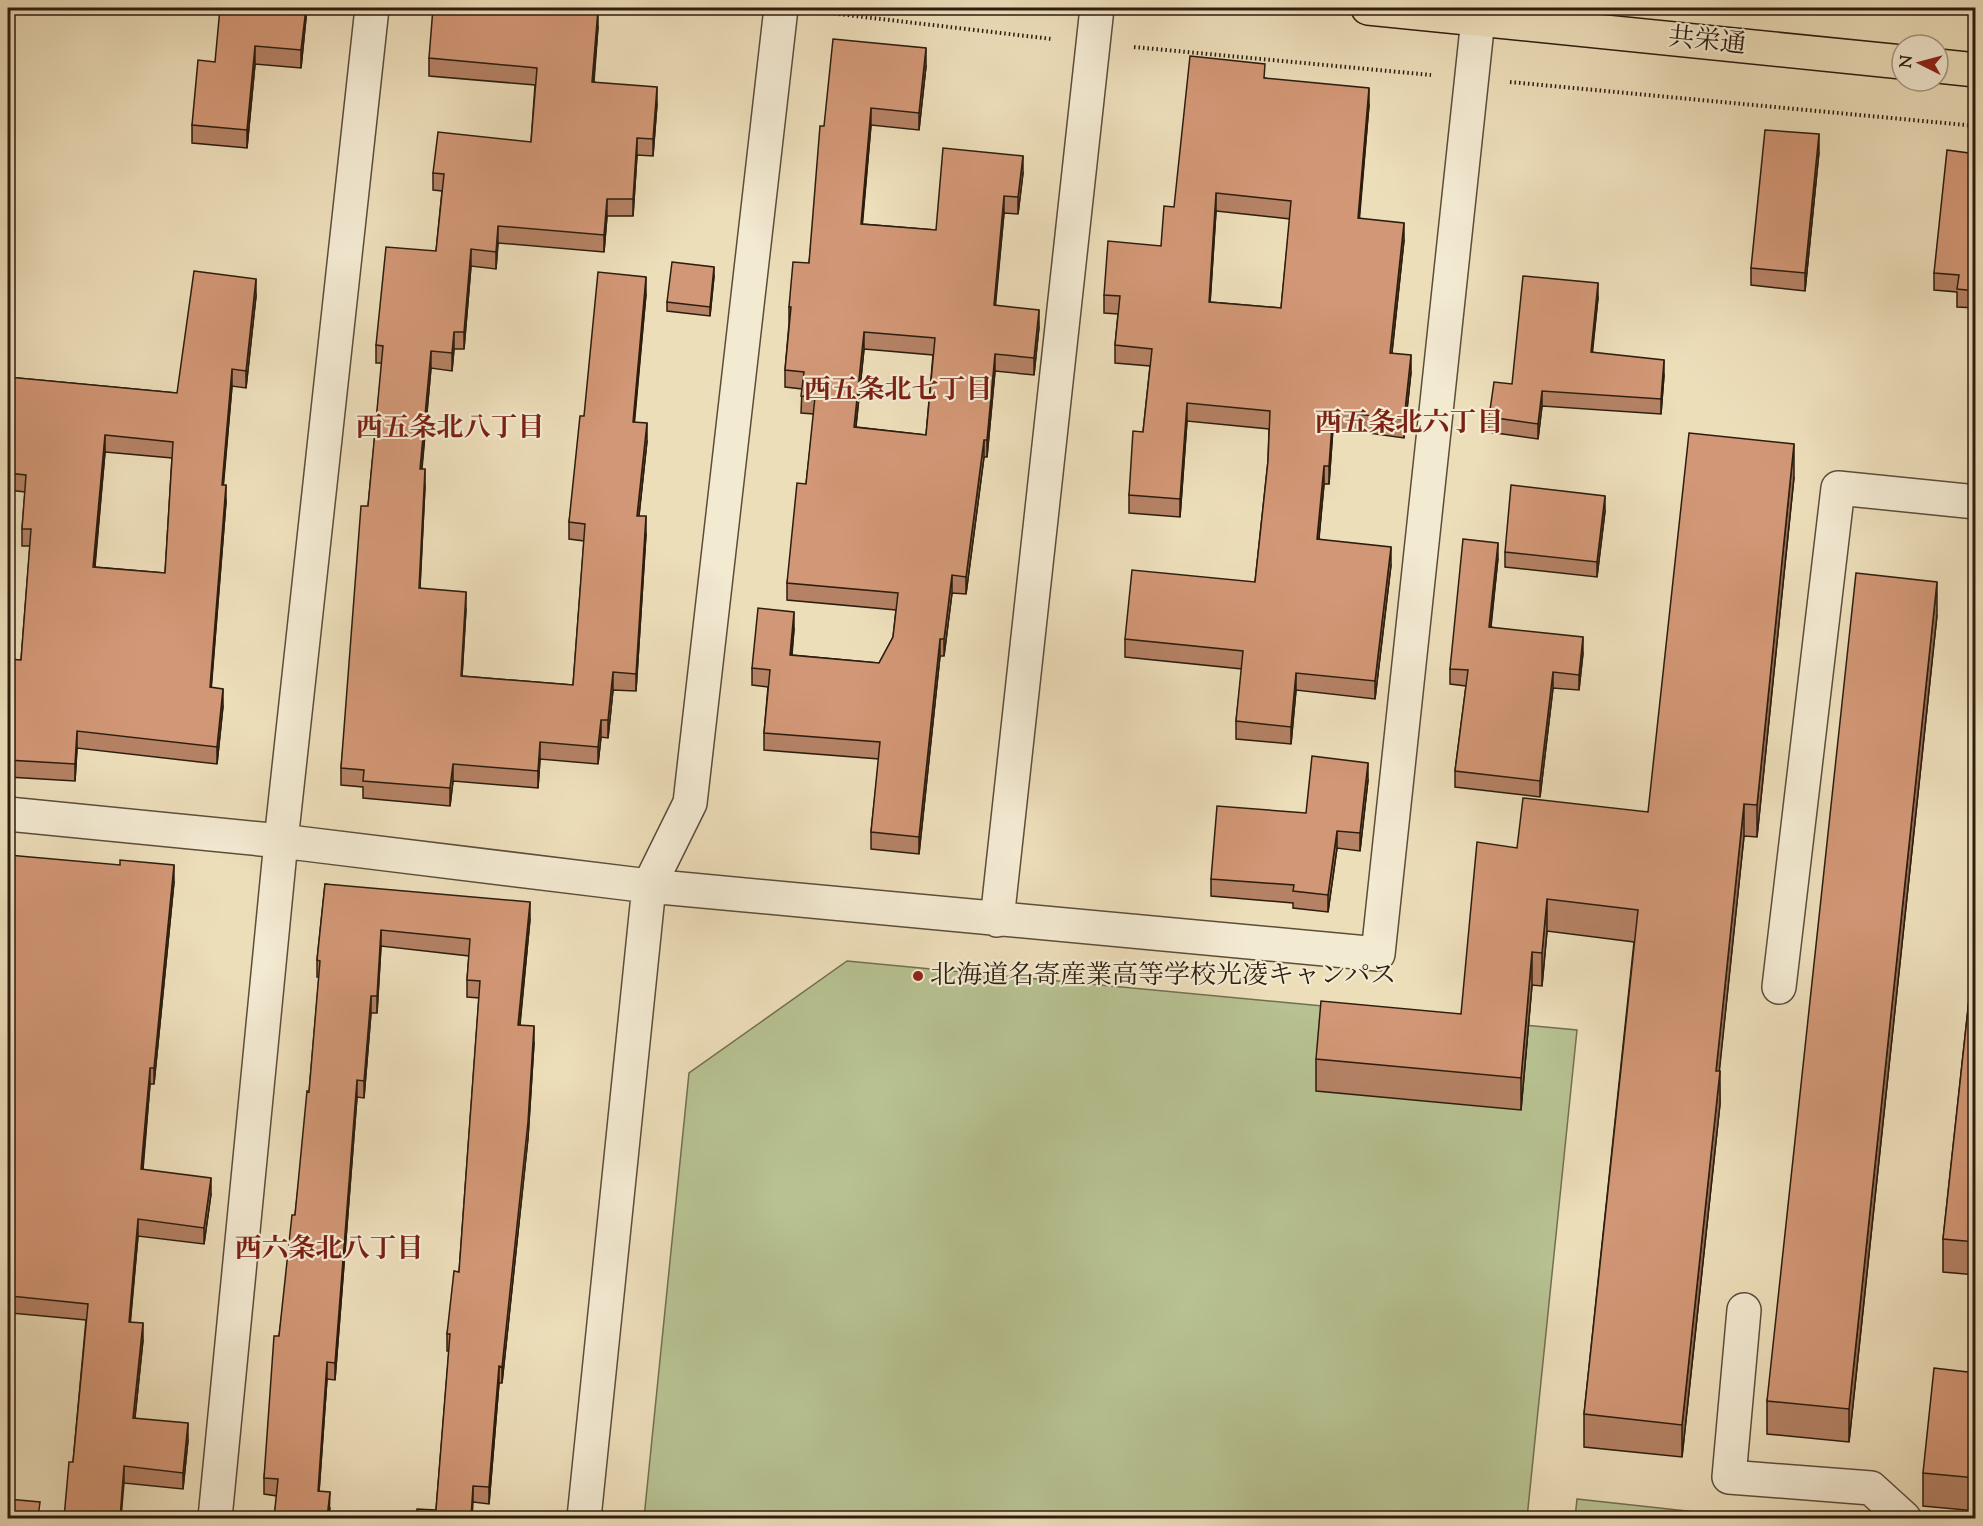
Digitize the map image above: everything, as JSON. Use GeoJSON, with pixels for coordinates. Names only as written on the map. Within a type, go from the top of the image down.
{"type":"FeatureCollection","features":[{"type":"Feature","properties":{"kind":"main road","name":"共栄通"},"geometry":{"type":"LineString","coordinates":[[1368,8],[1890,61]]}},
{"type":"Feature","properties":{"kind":"main road"},"geometry":{"type":"LineString","coordinates":[[1950,67],[1976,70]]}},
{"type":"Feature","properties":{"kind":"street"},"geometry":{"type":"LineString","coordinates":[[215,1518],[281,841],[372,8]]}},
{"type":"Feature","properties":{"kind":"street"},"geometry":{"type":"LineString","coordinates":[[997,920],[1097,8]]}},
{"type":"Feature","properties":{"kind":"street"},"geometry":{"type":"LineString","coordinates":[[584,1518],[648,886],[690,803],[795,9]]}},
{"type":"Feature","properties":{"kind":"street"},"geometry":{"type":"LineString","coordinates":[[8,814],[281,841],[648,886],[1378,954],[1478,19]]}},
{"type":"Feature","properties":{"kind":"street"},"geometry":{"type":"LineString","coordinates":[[1779,987],[1838,488],[1976,502]]}},
{"type":"Feature","properties":{"kind":"street"},"geometry":{"type":"LineString","coordinates":[[1744,1310],[1729,1477],[1871,1488],[1904,1518]]}},
{"type":"Feature","properties":{"kind":"path"},"geometry":{"type":"LineString","coordinates":[[1931,8],[1976,12]]}},
{"type":"Feature","properties":{"kind":"path"},"geometry":{"type":"LineString","coordinates":[[795,9],[1093,44],[1976,126]]}},
{"type":"Feature","properties":{"kind":"green space"},"geometry":{"type":"Polygon","coordinates":[[[847,961],[1577,1030],[1527,1518],[644,1518],[689,1073],[847,961]]]}},
{"type":"Feature","properties":{"kind":"green space"},"geometry":{"type":"Polygon","coordinates":[[[1577,1499],[1751,1518],[1575,1518],[1577,1499]]]}},
{"type":"Feature","properties":{"kind":"building"},"geometry":{"type":"Polygon","coordinates":[[[220,8],[306,8],[301,50],[255,46],[247,130],[192,125],[198,60],[215,62],[220,8]]]}},
{"type":"Feature","properties":{"kind":"building"},"geometry":{"type":"Polygon","coordinates":[[[433,8],[598,10],[592,82],[657,87],[653,139],[637,138],[633,199],[607,199],[604,235],[498,226],[496,252],[471,249],[464,332],[454,332],[452,353],[431,351],[420,469],[425,469],[419,588],[466,592],[461,676],[573,685],[585,524],[569,522],[580,416],[584,416],[598,272],[646,277],[633,422],[647,423],[637,516],[646,516],[636,674],[613,672],[608,720],[601,720],[598,747],[540,742],[538,771],[453,764],[450,788],[363,781],[364,770],[341,768],[361,506],[368,506],[383,346],[376,345],[386,247],[436,251],[444,174],[433,173],[438,132],[531,142],[537,68],[429,58],[433,8]]]}},
{"type":"Feature","properties":{"kind":"building"},"geometry":{"type":"Polygon","coordinates":[[[833,39],[926,48],[919,113],[871,108],[861,224],[936,230],[943,148],[1023,156],[1018,197],[1004,196],[994,305],[1039,310],[1034,358],[995,354],[987,440],[984,440],[966,577],[952,575],[944,639],[940,639],[919,837],[871,832],[880,742],[764,733],[770,670],[752,668],[758,608],[794,612],[790,655],[879,663],[893,637],[898,593],[787,583],[797,483],[806,484],[815,397],[801,396],[804,372],[785,370],[791,307],[789,307],[793,262],[809,263],[820,126],[824,126],[833,39]],[[864,332],[854,427],[926,435],[935,338],[864,332]]]}},
{"type":"Feature","properties":{"kind":"building"},"geometry":{"type":"Polygon","coordinates":[[[1190,56],[1265,64],[1264,78],[1369,88],[1358,218],[1404,223],[1390,353],[1411,355],[1404,420],[1333,411],[1329,466],[1324,466],[1317,539],[1391,547],[1375,681],[1296,673],[1291,727],[1236,721],[1243,651],[1125,639],[1132,570],[1255,582],[1268,461],[1270,411],[1187,403],[1180,499],[1129,495],[1133,431],[1143,432],[1152,349],[1115,345],[1120,296],[1104,295],[1108,241],[1161,246],[1164,206],[1174,207],[1190,56]],[[1216,193],[1209,302],[1281,308],[1291,201],[1216,193]]]}},
{"type":"Feature","properties":{"kind":"building"},"geometry":{"type":"Polygon","coordinates":[[[1765,130],[1819,134],[1805,273],[1751,268],[1765,130]]]}},
{"type":"Feature","properties":{"kind":"building"},"geometry":{"type":"Polygon","coordinates":[[[1947,150],[1976,154],[1976,291],[1957,289],[1959,275],[1934,273],[1947,150]]]}},
{"type":"Feature","properties":{"kind":"building"},"geometry":{"type":"Polygon","coordinates":[[[672,262],[714,267],[710,307],[667,302],[672,262]]]}},
{"type":"Feature","properties":{"kind":"building"},"geometry":{"type":"Polygon","coordinates":[[[194,271],[256,279],[246,371],[232,369],[222,485],[226,485],[210,687],[223,689],[217,747],[77,731],[75,764],[8,760],[8,659],[21,660],[31,529],[22,529],[26,475],[8,473],[8,377],[177,393],[194,271]],[[105,435],[93,567],[165,573],[173,442],[105,435]]]}},
{"type":"Feature","properties":{"kind":"building"},"geometry":{"type":"Polygon","coordinates":[[[1523,276],[1598,283],[1591,352],[1664,360],[1661,399],[1542,391],[1538,424],[1489,417],[1494,382],[1512,384],[1523,276]]]}},
{"type":"Feature","properties":{"kind":"building"},"geometry":{"type":"Polygon","coordinates":[[[1689,433],[1794,444],[1757,805],[1744,804],[1716,1071],[1720,1071],[1682,1425],[1584,1414],[1638,910],[1547,899],[1542,953],[1532,952],[1521,1078],[1316,1059],[1321,1001],[1461,1014],[1477,842],[1517,848],[1523,798],[1648,812],[1689,433]]]}},
{"type":"Feature","properties":{"kind":"building"},"geometry":{"type":"Polygon","coordinates":[[[1511,485],[1605,496],[1597,562],[1505,552],[1511,485]]]}},
{"type":"Feature","properties":{"kind":"building"},"geometry":{"type":"Polygon","coordinates":[[[1463,539],[1498,543],[1489,627],[1583,637],[1579,675],[1553,672],[1540,781],[1455,771],[1468,670],[1450,669],[1463,539]]]}},
{"type":"Feature","properties":{"kind":"building"},"geometry":{"type":"Polygon","coordinates":[[[1856,573],[1937,582],[1849,1409],[1767,1401],[1856,573]]]}},
{"type":"Feature","properties":{"kind":"building"},"geometry":{"type":"Polygon","coordinates":[[[1312,756],[1368,763],[1360,833],[1337,831],[1328,895],[1293,891],[1294,885],[1211,879],[1217,806],[1306,813],[1312,756]]]}},
{"type":"Feature","properties":{"kind":"building"},"geometry":{"type":"Polygon","coordinates":[[[8,855],[120,865],[120,860],[174,865],[154,1068],[150,1068],[141,1169],[211,1178],[204,1228],[138,1219],[129,1322],[143,1323],[133,1418],[188,1423],[183,1473],[124,1466],[120,1518],[64,1518],[69,1462],[73,1462],[88,1304],[11,1296],[8,1330],[8,855]]]}},
{"type":"Feature","properties":{"kind":"building"},"geometry":{"type":"Polygon","coordinates":[[[325,884],[530,902],[518,1025],[534,1026],[528,1122],[502,1367],[499,1366],[489,1487],[473,1486],[471,1518],[416,1518],[417,1509],[436,1510],[450,1334],[447,1334],[454,1271],[459,1272],[480,981],[467,980],[470,939],[381,930],[377,996],[371,996],[364,1081],[357,1080],[335,1363],[327,1362],[318,1491],[330,1492],[327,1518],[274,1518],[278,1479],[264,1478],[274,1336],[279,1336],[292,1215],[295,1215],[307,1091],[309,1092],[320,961],[317,960],[325,884]]]}},
{"type":"Feature","properties":{"kind":"building"},"geometry":{"type":"Polygon","coordinates":[[[1976,935],[1976,1242],[1943,1239],[1976,935]]]}},
{"type":"Feature","properties":{"kind":"building"},"geometry":{"type":"Polygon","coordinates":[[[1934,1368],[1976,1373],[1976,1478],[1923,1473],[1934,1368]]]}},
{"type":"Feature","properties":{"kind":"building"},"geometry":{"type":"Polygon","coordinates":[[[8,1499],[40,1502],[38,1518],[8,1518],[8,1499]]]}},
{"type":"Feature","properties":{"kind":"place","name":"北海道名寄産業高等学校光凌キャンパス"},"geometry":{"type":"Point","coordinates":[918,976]}},
{"type":"Feature","properties":{"kind":"district","name":"西五条北七丁目"},"geometry":{"type":"Point","coordinates":[898,391]}},
{"type":"Feature","properties":{"kind":"district","name":"西五条北六丁目"},"geometry":{"type":"Point","coordinates":[1409,424]}},
{"type":"Feature","properties":{"kind":"district","name":"西五条北八丁目"},"geometry":{"type":"Point","coordinates":[450,429]}},
{"type":"Feature","properties":{"kind":"district","name":"西六条北八丁目"},"geometry":{"type":"Point","coordinates":[329,1250]}}]}
